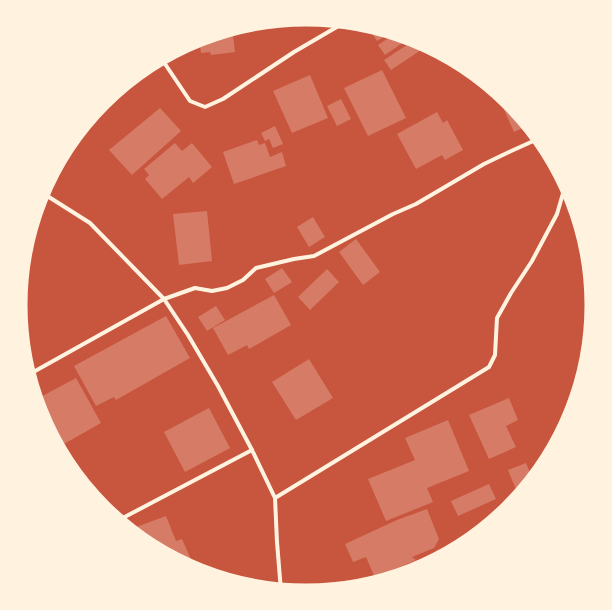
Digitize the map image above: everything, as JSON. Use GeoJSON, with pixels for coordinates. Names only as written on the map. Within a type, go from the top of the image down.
{"type":"FeatureCollection","features":[{"type":"Feature","properties":{"kind":"street"},"geometry":{"type":"LineString","coordinates":[[164,63],[190,101],[205,107],[223,99],[294,52],[339,26]]}},
{"type":"Feature","properties":{"kind":"street"},"geometry":{"type":"LineString","coordinates":[[33,372],[164,299],[195,288],[212,291],[227,288],[243,280],[256,268],[314,256],[393,214],[416,204],[484,164],[534,141]]}},
{"type":"Feature","properties":{"kind":"street"},"geometry":{"type":"LineString","coordinates":[[275,498],[489,367],[494,355],[497,318],[532,261],[557,214],[563,192]]}},
{"type":"Feature","properties":{"kind":"street"},"geometry":{"type":"LineString","coordinates":[[47,195],[90,223],[164,299],[188,335],[218,386],[252,450],[275,498],[280,585]]}},
{"type":"Feature","properties":{"kind":"street"},"geometry":{"type":"LineString","coordinates":[[123,518],[252,450]]}},
{"type":"Feature","properties":{"kind":"building"},"geometry":{"type":"Polygon","coordinates":[[[373,32],[385,36],[377,41],[372,33],[373,32]]]}},
{"type":"Feature","properties":{"kind":"building"},"geometry":{"type":"Polygon","coordinates":[[[233,34],[235,52],[211,55],[210,52],[201,53],[200,44],[233,34]]]}},
{"type":"Feature","properties":{"kind":"building"},"geometry":{"type":"Polygon","coordinates":[[[390,37],[404,42],[385,55],[378,45],[390,37]]]}},
{"type":"Feature","properties":{"kind":"building"},"geometry":{"type":"Polygon","coordinates":[[[409,43],[422,49],[391,70],[384,60],[409,43]]]}},
{"type":"Feature","properties":{"kind":"building"},"geometry":{"type":"Polygon","coordinates":[[[382,70],[406,118],[368,136],[344,88],[382,70]]]}},
{"type":"Feature","properties":{"kind":"building"},"geometry":{"type":"Polygon","coordinates":[[[310,75],[328,118],[292,133],[273,91],[310,75]]]}},
{"type":"Feature","properties":{"kind":"building"},"geometry":{"type":"Polygon","coordinates":[[[341,99],[351,119],[337,126],[327,106],[341,99]]]}},
{"type":"Feature","properties":{"kind":"building"},"geometry":{"type":"Polygon","coordinates":[[[501,103],[505,106],[523,128],[514,132],[501,103]]]}},
{"type":"Feature","properties":{"kind":"building"},"geometry":{"type":"Polygon","coordinates":[[[160,108],[181,131],[132,175],[109,150],[160,108]]]}},
{"type":"Feature","properties":{"kind":"building"},"geometry":{"type":"Polygon","coordinates":[[[437,112],[443,123],[447,120],[463,150],[445,160],[442,155],[416,169],[397,134],[437,112]]]}},
{"type":"Feature","properties":{"kind":"building"},"geometry":{"type":"Polygon","coordinates":[[[275,126],[283,144],[273,148],[269,139],[265,141],[261,133],[275,126]]]}},
{"type":"Feature","properties":{"kind":"building"},"geometry":{"type":"Polygon","coordinates":[[[257,140],[259,145],[265,143],[270,157],[282,152],[286,166],[234,184],[223,152],[257,140]]]}},
{"type":"Feature","properties":{"kind":"building"},"geometry":{"type":"Polygon","coordinates":[[[175,143],[182,151],[192,143],[212,167],[193,183],[189,177],[162,199],[145,179],[149,175],[144,169],[175,143]]]}},
{"type":"Feature","properties":{"kind":"building"},"geometry":{"type":"Polygon","coordinates":[[[207,211],[212,261],[179,265],[173,214],[207,211]]]}},
{"type":"Feature","properties":{"kind":"building"},"geometry":{"type":"Polygon","coordinates":[[[313,217],[325,237],[309,247],[297,227],[313,217]]]}},
{"type":"Feature","properties":{"kind":"building"},"geometry":{"type":"Polygon","coordinates":[[[356,239],[380,272],[363,285],[339,252],[356,239]]]}},
{"type":"Feature","properties":{"kind":"building"},"geometry":{"type":"Polygon","coordinates":[[[282,268],[292,282],[274,293],[265,279],[282,268]]]}},
{"type":"Feature","properties":{"kind":"building"},"geometry":{"type":"Polygon","coordinates":[[[327,269],[339,282],[310,310],[298,297],[327,269]]]}},
{"type":"Feature","properties":{"kind":"building"},"geometry":{"type":"Polygon","coordinates":[[[274,295],[291,325],[249,349],[247,345],[228,355],[213,328],[274,295]]]}},
{"type":"Feature","properties":{"kind":"building"},"geometry":{"type":"Polygon","coordinates":[[[216,306],[225,320],[207,331],[198,317],[216,306]]]}},
{"type":"Feature","properties":{"kind":"building"},"geometry":{"type":"Polygon","coordinates":[[[166,316],[190,358],[116,400],[114,397],[96,406],[74,366],[166,316]]]}},
{"type":"Feature","properties":{"kind":"building"},"geometry":{"type":"Polygon","coordinates":[[[309,359],[333,398],[296,420],[272,382],[309,359]]]}},
{"type":"Feature","properties":{"kind":"building"},"geometry":{"type":"Polygon","coordinates":[[[76,378],[101,423],[63,445],[46,413],[41,397],[76,378]]]}},
{"type":"Feature","properties":{"kind":"building"},"geometry":{"type":"Polygon","coordinates":[[[509,398],[518,420],[506,426],[516,447],[489,459],[469,415],[509,398]]]}},
{"type":"Feature","properties":{"kind":"building"},"geometry":{"type":"Polygon","coordinates":[[[209,408],[230,448],[185,472],[164,432],[209,408]]]}},
{"type":"Feature","properties":{"kind":"building"},"geometry":{"type":"Polygon","coordinates":[[[448,420],[469,471],[427,488],[433,502],[386,521],[368,479],[415,460],[405,438],[448,420]]]}},
{"type":"Feature","properties":{"kind":"building"},"geometry":{"type":"Polygon","coordinates":[[[526,463],[531,474],[516,491],[508,470],[526,463]]]}},
{"type":"Feature","properties":{"kind":"building"},"geometry":{"type":"Polygon","coordinates":[[[489,484],[496,499],[458,516],[451,501],[489,484]]]}},
{"type":"Feature","properties":{"kind":"building"},"geometry":{"type":"Polygon","coordinates":[[[427,509],[439,539],[434,548],[412,557],[416,560],[375,577],[366,557],[353,562],[345,544],[397,520],[427,509]]]}},
{"type":"Feature","properties":{"kind":"building"},"geometry":{"type":"Polygon","coordinates":[[[166,516],[176,541],[182,539],[192,562],[165,548],[135,528],[166,516]]]}}]}
